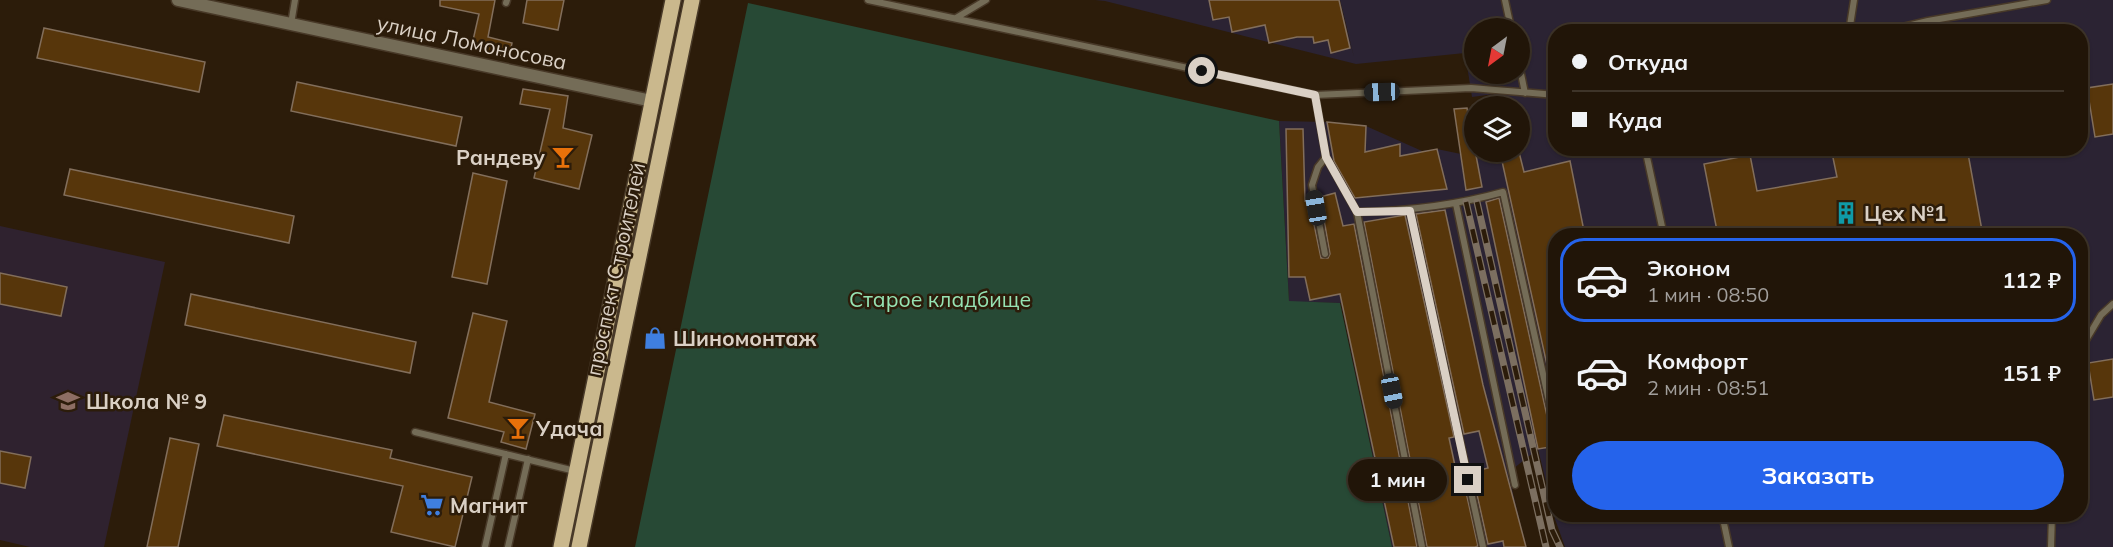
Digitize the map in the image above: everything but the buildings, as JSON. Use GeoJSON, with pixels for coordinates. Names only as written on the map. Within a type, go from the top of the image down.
{"type":"FeatureCollection","features":[{"type":"Feature","properties":{"kind":"main road","name":"проспект Строителей"},"geometry":{"type":"LineString","coordinates":[[561,547],[673,0]]}},
{"type":"Feature","properties":{"kind":"main road","name":"проспект Строителей"},"geometry":{"type":"LineString","coordinates":[[579,547],[692,0]]}},
{"type":"Feature","properties":{"kind":"street","name":"улица Ломоносова"},"geometry":{"type":"LineString","coordinates":[[178,0],[652,101]]}},
{"type":"Feature","properties":{"kind":"lane"},"geometry":{"type":"LineString","coordinates":[[291,24],[295,0]]}},
{"type":"Feature","properties":{"kind":"lane"},"geometry":{"type":"LineString","coordinates":[[868,0],[1315,95],[1471,88],[1548,94]]}},
{"type":"Feature","properties":{"kind":"lane"},"geometry":{"type":"LineString","coordinates":[[956,19],[986,0]]}},
{"type":"Feature","properties":{"kind":"lane"},"geometry":{"type":"LineString","coordinates":[[1505,0],[1509,18]]}},
{"type":"Feature","properties":{"kind":"lane"},"geometry":{"type":"LineString","coordinates":[[1850,24],[1854,0]]}},
{"type":"Feature","properties":{"kind":"lane"},"geometry":{"type":"LineString","coordinates":[[1915,24],[2047,0]]}},
{"type":"Feature","properties":{"kind":"lane"},"geometry":{"type":"LineString","coordinates":[[1523,84],[1525,93]]}},
{"type":"Feature","properties":{"kind":"lane"},"geometry":{"type":"LineString","coordinates":[[1315,95],[1326,157],[1357,212],[1422,547]]}},
{"type":"Feature","properties":{"kind":"lane"},"geometry":{"type":"LineString","coordinates":[[1648,156],[1662,228]]}},
{"type":"Feature","properties":{"kind":"lane"},"geometry":{"type":"LineString","coordinates":[[1325,254],[1312,185],[1318,167],[1326,157]]}},
{"type":"Feature","properties":{"kind":"lane"},"geometry":{"type":"LineString","coordinates":[[1357,212],[1410,211],[1456,204],[1503,192],[1548,397]]}},
{"type":"Feature","properties":{"kind":"lane"},"geometry":{"type":"LineString","coordinates":[[1456,204],[1515,485]]}},
{"type":"Feature","properties":{"kind":"lane"},"geometry":{"type":"LineString","coordinates":[[1410,211],[1483,547]]}},
{"type":"Feature","properties":{"kind":"lane"},"geometry":{"type":"LineString","coordinates":[[2088,337],[2101,315],[2113,304]]}},
{"type":"Feature","properties":{"kind":"lane"},"geometry":{"type":"LineString","coordinates":[[415,432],[576,471]]}},
{"type":"Feature","properties":{"kind":"lane"},"geometry":{"type":"LineString","coordinates":[[485,547],[506,454]]}},
{"type":"Feature","properties":{"kind":"lane"},"geometry":{"type":"LineString","coordinates":[[508,547],[528,459]]}},
{"type":"Feature","properties":{"kind":"lane"},"geometry":{"type":"LineString","coordinates":[[1724,522],[1729,547]]}},
{"type":"Feature","properties":{"kind":"lane"},"geometry":{"type":"LineString","coordinates":[[2051,547],[2052,522]]}},
{"type":"Feature","properties":{"kind":"shaded area"},"geometry":{"type":"Polygon","coordinates":[[[1095,0],[1339,0],[1354,57],[1340,0],[2113,0],[2113,547],[1565,547],[1556,522],[2088,522],[2088,228],[1548,228],[1548,490],[1538,449],[1508,473],[1526,547],[1392,547],[1341,303],[1289,302],[1279,121],[1366,126],[1422,151],[1437,149],[1464,154],[1464,162],[1530,162],[1530,96],[1494,96],[1494,94],[1472,96],[1470,84],[1530,84],[1530,18],[1464,18],[1464,53],[1356,64],[1095,0]]]}},
{"type":"Feature","properties":{"kind":"shaded area","name":"Школа № 9"},"geometry":{"type":"Polygon","coordinates":[[[0,226],[165,262],[104,547],[30,547],[0,540],[0,226]]]}},
{"type":"Feature","properties":{"kind":"green space","name":"Старое кладбище"},"geometry":{"type":"Polygon","coordinates":[[[748,3],[1279,121],[1289,301],[1340,303],[1392,547],[635,547],[748,3]]]}},
{"type":"Feature","properties":{"kind":"railway"},"geometry":{"type":"LineString","coordinates":[[1466,202],[1546,547]]}},
{"type":"Feature","properties":{"kind":"railway"},"geometry":{"type":"LineString","coordinates":[[1477,202],[1548,513]]}},
{"type":"Feature","properties":{"kind":"railway"},"geometry":{"type":"LineString","coordinates":[[1550,522],[1560,547]]}},
{"type":"Feature","properties":{"kind":"place","name":"Рандеву"},"geometry":{"type":"Point","coordinates":[563,157]}},
{"type":"Feature","properties":{"kind":"place","name":"Цех №1"},"geometry":{"type":"Point","coordinates":[1846,213]}},
{"type":"Feature","properties":{"kind":"place","name":"Шиномонтаж"},"geometry":{"type":"Point","coordinates":[655,338]}},
{"type":"Feature","properties":{"kind":"place","name":"Школа № 9"},"geometry":{"type":"Point","coordinates":[68,401]}},
{"type":"Feature","properties":{"kind":"place","name":"Удача"},"geometry":{"type":"Point","coordinates":[518,428]}},
{"type":"Feature","properties":{"kind":"place","name":"Магнит"},"geometry":{"type":"Point","coordinates":[432,505]}},
{"type":"Feature","properties":{"kind":"route"},"geometry":{"type":"LineString","coordinates":[[1202,71],[1315,95],[1326,157],[1357,212],[1410,211],[1468,480]]}}]}
